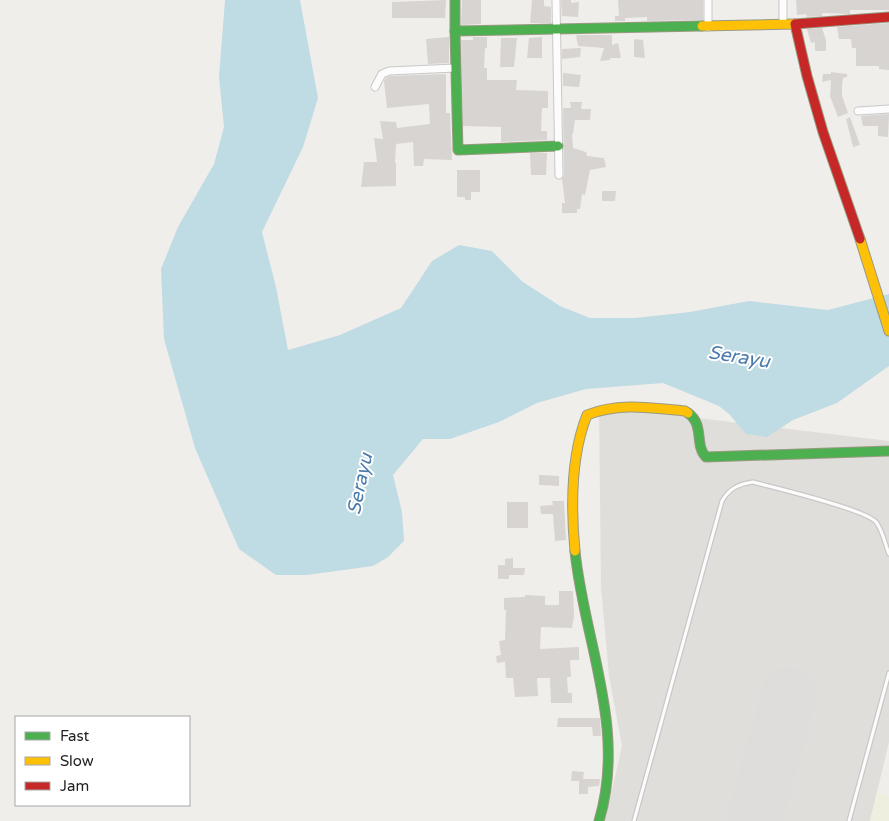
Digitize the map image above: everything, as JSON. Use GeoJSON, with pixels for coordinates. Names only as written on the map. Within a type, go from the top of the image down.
{"type":"FeatureCollection","features":[{"type":"Feature","properties":{"kind":"street"},"geometry":{"type":"LineString","coordinates":[[455,0],[454,68],[458,150],[558,146]]}},
{"type":"Feature","properties":{"kind":"street"},"geometry":{"type":"LineString","coordinates":[[556,0],[560,175]]}},
{"type":"Feature","properties":{"kind":"street"},"geometry":{"type":"LineString","coordinates":[[708,0],[708,27]]}},
{"type":"Feature","properties":{"kind":"street"},"geometry":{"type":"LineString","coordinates":[[783,0],[783,24]]}},
{"type":"Feature","properties":{"kind":"street"},"geometry":{"type":"LineString","coordinates":[[455,31],[708,27],[795,24],[889,17]]}},
{"type":"Feature","properties":{"kind":"street"},"geometry":{"type":"LineString","coordinates":[[795,24],[823,132],[889,331]]}},
{"type":"Feature","properties":{"kind":"street"},"geometry":{"type":"LineString","coordinates":[[375,87],[382,74],[389,71],[454,68]]}},
{"type":"Feature","properties":{"kind":"street"},"geometry":{"type":"LineString","coordinates":[[858,111],[889,109]]}},
{"type":"Feature","properties":{"kind":"street"},"geometry":{"type":"LineString","coordinates":[[599,821],[609,763],[609,734],[605,698],[580,583],[573,504],[576,459],[587,415],[602,409],[623,406],[685,411],[694,416],[697,422],[701,450],[706,457],[889,451]]}},
{"type":"Feature","properties":{"kind":"lane"},"geometry":{"type":"LineString","coordinates":[[634,821],[722,501],[726,494],[743,483],[753,482],[859,512],[869,516],[876,522],[889,554]]}},
{"type":"Feature","properties":{"kind":"lane"},"geometry":{"type":"LineString","coordinates":[[849,821],[889,673]]}},
{"type":"Feature","properties":{"kind":"shaded area"},"geometry":{"type":"Polygon","coordinates":[[[599,406],[889,441],[889,742],[870,821],[605,821],[622,746],[609,676],[601,587],[599,406]]]}},
{"type":"Feature","properties":{"kind":"green space"},"geometry":{"type":"Polygon","coordinates":[[[877,792],[889,797],[889,821],[870,821],[877,792]]]}},
{"type":"Feature","properties":{"kind":"water","name":"Serayu"},"geometry":{"type":"Polygon","coordinates":[[[225,0],[300,0],[318,98],[303,147],[262,232],[276,287],[288,350],[340,335],[401,308],[432,261],[459,245],[492,251],[523,282],[560,306],[590,318],[635,318],[690,312],[749,301],[828,310],[889,294],[889,366],[837,403],[793,420],[767,437],[746,434],[729,414],[719,406],[663,383],[586,389],[537,403],[499,422],[450,439],[423,439],[393,475],[402,512],[404,541],[388,557],[373,566],[307,575],[276,575],[239,549],[195,448],[164,339],[161,269],[178,227],[214,164],[224,127],[219,77],[225,0]]]}},
{"type":"Feature","properties":{"kind":"building"},"geometry":{"type":"Polygon","coordinates":[[[446,0],[445,18],[392,18],[392,2],[446,0]]]}},
{"type":"Feature","properties":{"kind":"building"},"geometry":{"type":"Polygon","coordinates":[[[462,0],[481,0],[481,24],[461,25],[462,0]]]}},
{"type":"Feature","properties":{"kind":"building"},"geometry":{"type":"Polygon","coordinates":[[[532,0],[544,0],[544,6],[551,7],[551,23],[530,23],[532,0]]]}},
{"type":"Feature","properties":{"kind":"building"},"geometry":{"type":"Polygon","coordinates":[[[561,0],[571,0],[571,3],[579,2],[578,17],[562,16],[561,0]]]}},
{"type":"Feature","properties":{"kind":"building"},"geometry":{"type":"Polygon","coordinates":[[[618,0],[703,0],[703,20],[647,21],[647,17],[625,18],[625,21],[615,21],[615,16],[619,16],[618,0]]]}},
{"type":"Feature","properties":{"kind":"building"},"geometry":{"type":"Polygon","coordinates":[[[796,0],[889,0],[889,10],[850,10],[850,14],[822,13],[822,16],[807,17],[806,14],[797,15],[796,0]]]}},
{"type":"Feature","properties":{"kind":"building"},"geometry":{"type":"Polygon","coordinates":[[[889,23],[889,70],[879,69],[879,66],[856,66],[856,48],[852,48],[851,39],[839,39],[837,27],[889,23]]]}},
{"type":"Feature","properties":{"kind":"building"},"geometry":{"type":"Polygon","coordinates":[[[822,28],[826,40],[826,51],[815,51],[815,42],[811,43],[807,29],[822,28]]]}},
{"type":"Feature","properties":{"kind":"building"},"geometry":{"type":"Polygon","coordinates":[[[576,35],[612,35],[612,45],[618,43],[621,58],[610,58],[610,60],[600,61],[604,48],[578,46],[576,35]]]}},
{"type":"Feature","properties":{"kind":"building"},"geometry":{"type":"Polygon","coordinates":[[[449,37],[449,63],[428,64],[426,39],[449,37]]]}},
{"type":"Feature","properties":{"kind":"building"},"geometry":{"type":"Polygon","coordinates":[[[473,37],[487,37],[484,68],[487,68],[487,80],[517,80],[516,90],[548,91],[548,108],[542,108],[541,131],[547,131],[547,140],[501,142],[501,127],[463,126],[461,40],[473,40],[473,37]]]}},
{"type":"Feature","properties":{"kind":"building"},"geometry":{"type":"Polygon","coordinates":[[[542,37],[542,58],[527,58],[529,38],[542,37]]]}},
{"type":"Feature","properties":{"kind":"building"},"geometry":{"type":"Polygon","coordinates":[[[501,38],[517,38],[514,67],[500,67],[501,38]]]}},
{"type":"Feature","properties":{"kind":"building"},"geometry":{"type":"Polygon","coordinates":[[[634,39],[643,40],[645,58],[634,57],[634,39]]]}},
{"type":"Feature","properties":{"kind":"building"},"geometry":{"type":"Polygon","coordinates":[[[581,48],[580,57],[562,59],[562,49],[581,48]]]}},
{"type":"Feature","properties":{"kind":"building"},"geometry":{"type":"Polygon","coordinates":[[[831,72],[847,74],[847,77],[843,78],[842,96],[848,113],[838,117],[830,96],[831,80],[822,82],[823,74],[831,74],[831,72]]]}},
{"type":"Feature","properties":{"kind":"building"},"geometry":{"type":"Polygon","coordinates":[[[563,73],[581,75],[579,87],[563,86],[563,73]]]}},
{"type":"Feature","properties":{"kind":"building"},"geometry":{"type":"Polygon","coordinates":[[[446,74],[446,113],[450,113],[452,160],[424,159],[423,166],[414,166],[413,142],[396,144],[396,186],[361,187],[364,162],[377,162],[374,138],[383,139],[380,121],[396,122],[397,128],[430,124],[429,104],[387,108],[384,81],[386,78],[390,76],[446,74]]]}},
{"type":"Feature","properties":{"kind":"building"},"geometry":{"type":"Polygon","coordinates":[[[570,102],[582,102],[581,109],[591,109],[590,120],[575,120],[572,134],[573,148],[586,152],[587,156],[604,158],[606,167],[590,170],[585,195],[582,194],[580,209],[577,209],[577,213],[562,213],[562,203],[565,203],[562,179],[564,175],[563,108],[571,108],[570,102]]]}},
{"type":"Feature","properties":{"kind":"building"},"geometry":{"type":"Polygon","coordinates":[[[889,114],[888,137],[878,136],[878,126],[863,126],[861,116],[889,114]]]}},
{"type":"Feature","properties":{"kind":"building"},"geometry":{"type":"Polygon","coordinates":[[[850,117],[860,145],[853,147],[846,119],[850,117]]]}},
{"type":"Feature","properties":{"kind":"building"},"geometry":{"type":"Polygon","coordinates":[[[530,153],[547,153],[546,175],[531,175],[530,153]]]}},
{"type":"Feature","properties":{"kind":"building"},"geometry":{"type":"Polygon","coordinates":[[[457,170],[480,170],[480,192],[471,192],[471,200],[465,200],[465,197],[457,197],[457,170]]]}},
{"type":"Feature","properties":{"kind":"building"},"geometry":{"type":"Polygon","coordinates":[[[602,191],[616,191],[615,201],[602,201],[602,191]]]}},
{"type":"Feature","properties":{"kind":"building"},"geometry":{"type":"Polygon","coordinates":[[[539,475],[559,476],[559,486],[539,485],[539,475]]]}},
{"type":"Feature","properties":{"kind":"building"},"geometry":{"type":"Polygon","coordinates":[[[552,501],[564,501],[566,540],[555,541],[553,514],[541,514],[540,506],[553,505],[552,501]]]}},
{"type":"Feature","properties":{"kind":"building"},"geometry":{"type":"Polygon","coordinates":[[[507,502],[528,502],[528,528],[507,528],[507,502]]]}},
{"type":"Feature","properties":{"kind":"building"},"geometry":{"type":"Polygon","coordinates":[[[513,558],[513,568],[525,568],[524,575],[509,575],[509,579],[498,579],[498,565],[505,565],[505,559],[513,558]]]}},
{"type":"Feature","properties":{"kind":"building"},"geometry":{"type":"Polygon","coordinates":[[[559,591],[573,591],[574,616],[572,628],[541,627],[540,649],[579,647],[579,660],[570,660],[571,677],[567,677],[568,693],[572,693],[572,703],[551,703],[550,678],[537,678],[538,696],[515,697],[513,678],[506,678],[505,662],[497,663],[496,656],[501,655],[499,641],[505,640],[506,610],[504,610],[504,598],[525,597],[525,595],[545,596],[545,605],[559,605],[559,591]]]}},
{"type":"Feature","properties":{"kind":"building"},"geometry":{"type":"Polygon","coordinates":[[[558,718],[600,718],[601,736],[593,736],[592,727],[557,727],[558,718]]]}},
{"type":"Feature","properties":{"kind":"building"},"geometry":{"type":"Polygon","coordinates":[[[572,771],[584,772],[583,779],[600,779],[599,786],[588,787],[588,794],[579,794],[579,781],[571,781],[572,771]]]}},
{"type":"Feature","properties":{"kind":"runway"},"geometry":{"type":"LineString","coordinates":[[754,821],[789,695]]}},
{"type":"Feature","properties":{"kind":"traffic: fast"},"geometry":{"type":"LineString","coordinates":[[455,0],[455,31],[702,26]]}},
{"type":"Feature","properties":{"kind":"traffic: fast"},"geometry":{"type":"LineString","coordinates":[[455,31],[458,150],[558,146]]}},
{"type":"Feature","properties":{"kind":"traffic: fast"},"geometry":{"type":"LineString","coordinates":[[688,413],[696,423],[702,452],[706,457],[889,451]]}},
{"type":"Feature","properties":{"kind":"traffic: fast"},"geometry":{"type":"LineString","coordinates":[[575,551],[606,719],[608,752],[606,786],[599,821]]}},
{"type":"Feature","properties":{"kind":"traffic: slow"},"geometry":{"type":"LineString","coordinates":[[702,26],[795,24]]}},
{"type":"Feature","properties":{"kind":"traffic: slow"},"geometry":{"type":"LineString","coordinates":[[860,239],[889,331]]}},
{"type":"Feature","properties":{"kind":"traffic: slow"},"geometry":{"type":"LineString","coordinates":[[575,551],[573,518],[575,465],[587,415],[611,408],[624,407],[685,411],[688,413]]}},
{"type":"Feature","properties":{"kind":"traffic: jam"},"geometry":{"type":"LineString","coordinates":[[860,239],[823,132],[795,24],[889,17]]}}]}
